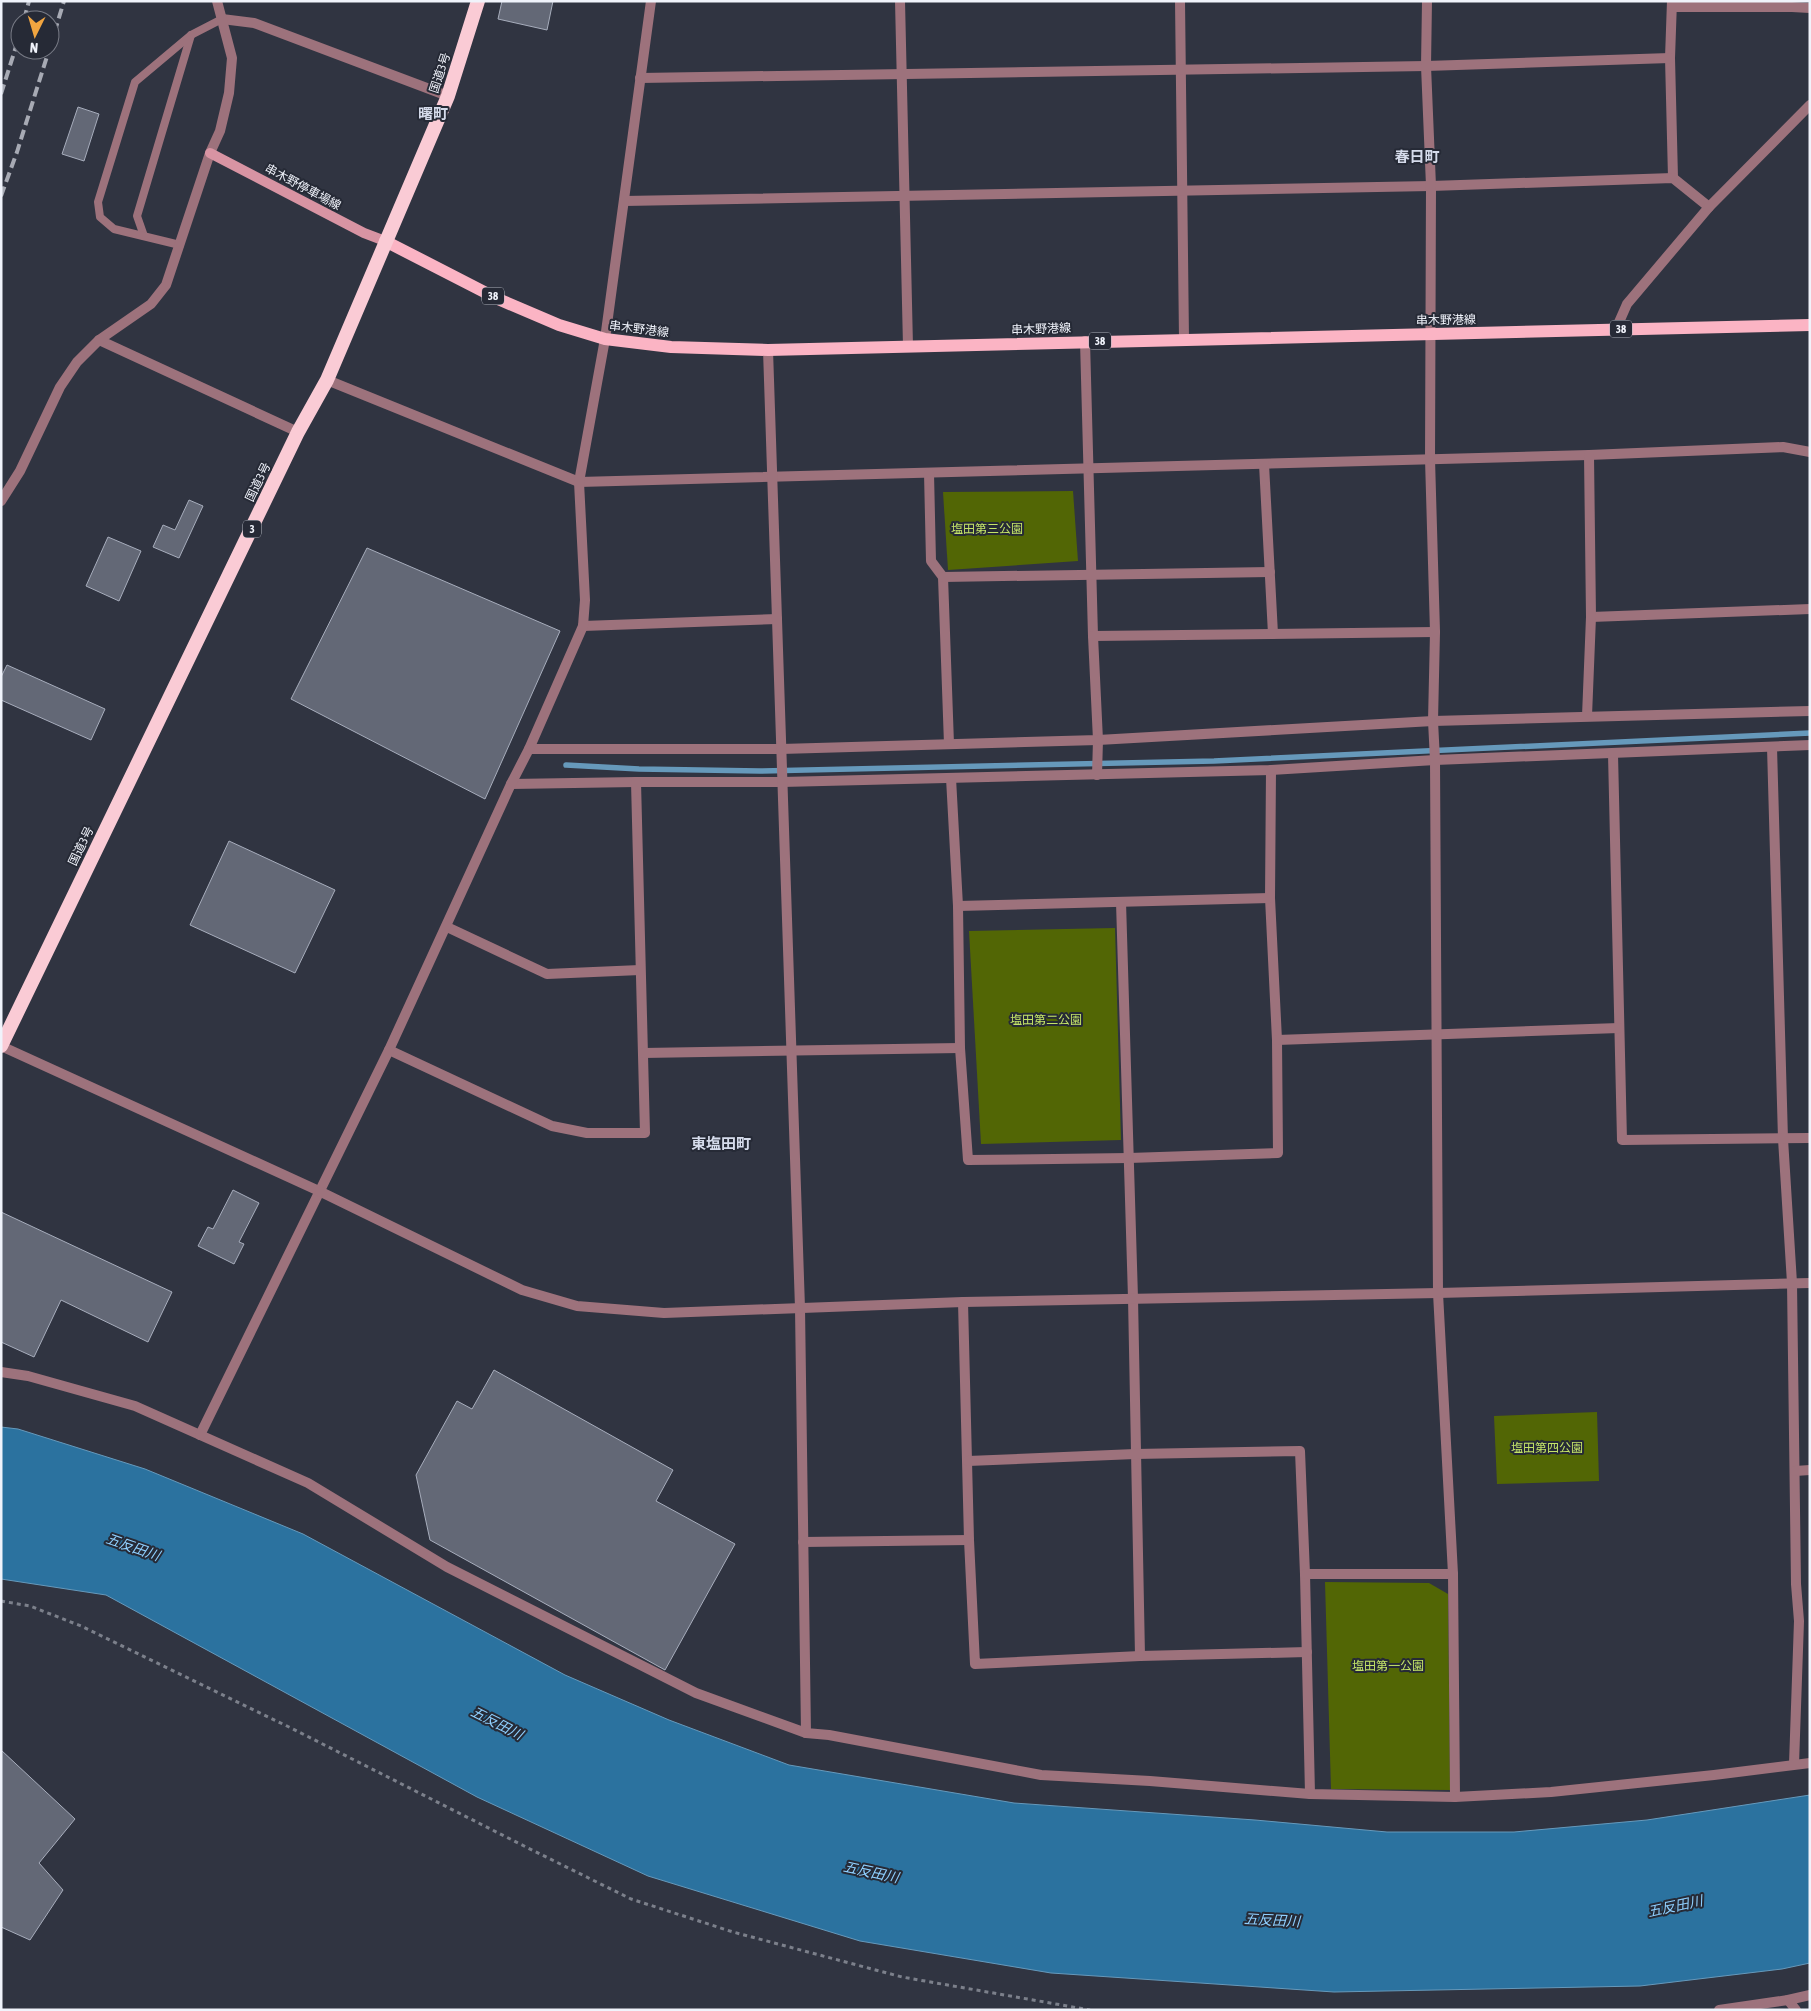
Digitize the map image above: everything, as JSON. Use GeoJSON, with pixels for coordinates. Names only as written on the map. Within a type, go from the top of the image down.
{"type":"FeatureCollection","features":[{"type":"Feature","properties":{"kind":"highway","name":"国道3号"},"geometry":{"type":"LineString","coordinates":[[1,1046],[298,432],[327,380],[448,96],[478,1]]}},
{"type":"Feature","properties":{"kind":"main road","name":"串木野停車場線"},"geometry":{"type":"LineString","coordinates":[[210,153],[364,233],[385,241]]}},
{"type":"Feature","properties":{"kind":"main road","name":"串木野港線"},"geometry":{"type":"LineString","coordinates":[[385,241],[498,298],[559,325],[605,339],[671,346],[768,350],[1810,325]]}},
{"type":"Feature","properties":{"kind":"street"},"geometry":{"type":"LineString","coordinates":[[1,501],[20,471],[60,387],[77,362],[99,340],[151,304],[166,285],[210,153],[220,131],[229,93],[232,58],[217,1]]}},
{"type":"Feature","properties":{"kind":"street"},"geometry":{"type":"LineString","coordinates":[[200,1435],[318,1191],[389,1050],[511,784],[529,749],[583,626],[585,600],[580,482],[605,339],[651,1]]}},
{"type":"Feature","properties":{"kind":"street"},"geometry":{"type":"LineString","coordinates":[[900,1],[908,346]]}},
{"type":"Feature","properties":{"kind":"street"},"geometry":{"type":"LineString","coordinates":[[1180,1],[1184,339]]}},
{"type":"Feature","properties":{"kind":"street"},"geometry":{"type":"LineString","coordinates":[[1427,1],[1426,66],[1431,186],[1432,334],[1430,459],[1435,632],[1433,721],[1435,760],[1435,1034],[1438,1294],[1454,1574],[1456,1797]]}},
{"type":"Feature","properties":{"kind":"street"},"geometry":{"type":"LineString","coordinates":[[1673,178],[1670,58],[1672,4],[1810,8]]}},
{"type":"Feature","properties":{"kind":"street"},"geometry":{"type":"LineString","coordinates":[[222,19],[254,23],[448,96]]}},
{"type":"Feature","properties":{"kind":"street"},"geometry":{"type":"LineString","coordinates":[[640,78],[1426,66],[1670,58]]}},
{"type":"Feature","properties":{"kind":"street"},"geometry":{"type":"LineString","coordinates":[[1616,329],[1628,304],[1710,207],[1810,105]]}},
{"type":"Feature","properties":{"kind":"street"},"geometry":{"type":"LineString","coordinates":[[624,200],[1431,186],[1673,178],[1710,207]]}},
{"type":"Feature","properties":{"kind":"street"},"geometry":{"type":"LineString","coordinates":[[99,340],[298,432]]}},
{"type":"Feature","properties":{"kind":"street"},"geometry":{"type":"LineString","coordinates":[[1085,342],[1091,575],[1098,740],[1097,775]]}},
{"type":"Feature","properties":{"kind":"street"},"geometry":{"type":"LineString","coordinates":[[768,350],[800,1308],[806,1733]]}},
{"type":"Feature","properties":{"kind":"street"},"geometry":{"type":"LineString","coordinates":[[327,380],[580,482],[1264,464],[1783,447],[1810,452]]}},
{"type":"Feature","properties":{"kind":"street"},"geometry":{"type":"LineString","coordinates":[[1587,716],[1591,617],[1589,454]]}},
{"type":"Feature","properties":{"kind":"street"},"geometry":{"type":"LineString","coordinates":[[1264,464],[1273,634]]}},
{"type":"Feature","properties":{"kind":"street"},"geometry":{"type":"LineString","coordinates":[[930,473],[931,561],[943,577],[949,744]]}},
{"type":"Feature","properties":{"kind":"street"},"geometry":{"type":"LineString","coordinates":[[943,577],[1270,572]]}},
{"type":"Feature","properties":{"kind":"street"},"geometry":{"type":"LineString","coordinates":[[1591,617],[1810,609]]}},
{"type":"Feature","properties":{"kind":"street"},"geometry":{"type":"LineString","coordinates":[[583,626],[777,619]]}},
{"type":"Feature","properties":{"kind":"street"},"geometry":{"type":"LineString","coordinates":[[1093,636],[1435,632]]}},
{"type":"Feature","properties":{"kind":"street"},"geometry":{"type":"LineString","coordinates":[[529,749],[781,749],[1098,740],[1433,721],[1810,711]]}},
{"type":"Feature","properties":{"kind":"street"},"geometry":{"type":"LineString","coordinates":[[511,784],[782,782],[1271,770],[1435,760],[1810,745]]}},
{"type":"Feature","properties":{"kind":"street"},"geometry":{"type":"LineString","coordinates":[[1772,747],[1783,1139],[1792,1283],[1796,1584],[1804,1621],[1794,1764]]}},
{"type":"Feature","properties":{"kind":"street"},"geometry":{"type":"LineString","coordinates":[[1613,754],[1622,1140],[1810,1138]]}},
{"type":"Feature","properties":{"kind":"street"},"geometry":{"type":"LineString","coordinates":[[951,778],[958,906],[960,1048],[968,1160],[1128,1158],[1278,1153],[1277,1040],[1270,898],[1271,770]]}},
{"type":"Feature","properties":{"kind":"street"},"geometry":{"type":"LineString","coordinates":[[389,1050],[552,1126],[586,1133],[645,1133],[636,782]]}},
{"type":"Feature","properties":{"kind":"street"},"geometry":{"type":"LineString","coordinates":[[958,906],[1270,898]]}},
{"type":"Feature","properties":{"kind":"street"},"geometry":{"type":"LineString","coordinates":[[1121,902],[1133,1298],[1140,1656]]}},
{"type":"Feature","properties":{"kind":"street"},"geometry":{"type":"LineString","coordinates":[[446,927],[547,974],[640,970]]}},
{"type":"Feature","properties":{"kind":"street"},"geometry":{"type":"LineString","coordinates":[[1277,1040],[1619,1028]]}},
{"type":"Feature","properties":{"kind":"street"},"geometry":{"type":"LineString","coordinates":[[1,1046],[318,1191],[522,1290],[577,1306],[664,1313],[964,1302],[1438,1294],[1810,1283]]}},
{"type":"Feature","properties":{"kind":"street"},"geometry":{"type":"LineString","coordinates":[[643,1053],[960,1048]]}},
{"type":"Feature","properties":{"kind":"street"},"geometry":{"type":"LineString","coordinates":[[964,1302],[969,1540],[975,1664],[1140,1656],[1307,1652]]}},
{"type":"Feature","properties":{"kind":"street"},"geometry":{"type":"LineString","coordinates":[[1,1372],[28,1376],[135,1406],[308,1483],[447,1567],[696,1693],[806,1733],[828,1734],[1042,1775],[1150,1781],[1310,1794],[1456,1797],[1561,1791],[1810,1763]]}},
{"type":"Feature","properties":{"kind":"street"},"geometry":{"type":"LineString","coordinates":[[968,1461],[1135,1454],[1300,1451],[1310,1794]]}},
{"type":"Feature","properties":{"kind":"street"},"geometry":{"type":"LineString","coordinates":[[1795,1471],[1810,1470]]}},
{"type":"Feature","properties":{"kind":"street"},"geometry":{"type":"LineString","coordinates":[[803,1542],[969,1540]]}},
{"type":"Feature","properties":{"kind":"street"},"geometry":{"type":"LineString","coordinates":[[1305,1574],[1454,1574]]}},
{"type":"Feature","properties":{"kind":"street"},"geometry":{"type":"LineString","coordinates":[[1719,2010],[1810,1995]]}},
{"type":"Feature","properties":{"kind":"street"},"geometry":{"type":"LineString","coordinates":[[1788,2000],[1796,2010]]}},
{"type":"Feature","properties":{"kind":"lane"},"geometry":{"type":"LineString","coordinates":[[180,245],[114,229],[100,217],[98,202],[135,82],[191,35],[222,19]]}},
{"type":"Feature","properties":{"kind":"lane"},"geometry":{"type":"LineString","coordinates":[[144,236],[136,216],[191,35]]}},
{"type":"Feature","properties":{"kind":"path"},"geometry":{"type":"LineString","coordinates":[[1,1601],[30,1606],[81,1626],[291,1728],[631,1899],[733,1932],[902,1977],[1090,2010]]}},
{"type":"Feature","properties":{"kind":"green space","name":"塩田第三公園"},"geometry":{"type":"Polygon","coordinates":[[[1073,491],[1078,561],[948,570],[943,492],[1073,491]]]}},
{"type":"Feature","properties":{"kind":"green space","name":"塩田第二公園"},"geometry":{"type":"Polygon","coordinates":[[[1115,928],[1121,1140],[981,1144],[969,931],[1115,928]]]}},
{"type":"Feature","properties":{"kind":"green space","name":"塩田第四公園"},"geometry":{"type":"Polygon","coordinates":[[[1597,1412],[1599,1481],[1497,1484],[1494,1416],[1597,1412]]]}},
{"type":"Feature","properties":{"kind":"green space","name":"塩田第一公園"},"geometry":{"type":"Polygon","coordinates":[[[1325,1582],[1429,1583],[1448,1594],[1450,1790],[1331,1789],[1325,1582]]]}},
{"type":"Feature","properties":{"kind":"water","name":"五反田川"},"geometry":{"type":"Polygon","coordinates":[[[1,1427],[18,1429],[145,1469],[303,1534],[565,1675],[669,1720],[789,1765],[1014,1803],[1255,1820],[1387,1832],[1514,1832],[1647,1820],[1810,1795],[1810,1963],[1782,1969],[1640,1986],[1334,1992],[1051,1973],[860,1941],[648,1876],[477,1797],[106,1595],[1,1579],[1,1427]]]}},
{"type":"Feature","properties":{"kind":"building"},"geometry":{"type":"Polygon","coordinates":[[[502,1],[553,1],[547,30],[498,19],[502,1]]]}},
{"type":"Feature","properties":{"kind":"building"},"geometry":{"type":"Polygon","coordinates":[[[78,107],[99,114],[84,161],[62,154],[78,107]]]}},
{"type":"Feature","properties":{"kind":"building"},"geometry":{"type":"Polygon","coordinates":[[[189,500],[203,506],[179,558],[153,547],[163,525],[175,530],[189,500]]]}},
{"type":"Feature","properties":{"kind":"building"},"geometry":{"type":"Polygon","coordinates":[[[108,537],[141,551],[119,601],[86,586],[108,537]]]}},
{"type":"Feature","properties":{"kind":"building"},"geometry":{"type":"Polygon","coordinates":[[[367,548],[560,631],[485,799],[291,699],[367,548]]]}},
{"type":"Feature","properties":{"kind":"building"},"geometry":{"type":"Polygon","coordinates":[[[7,665],[105,709],[91,740],[1,700],[1,677],[7,665]]]}},
{"type":"Feature","properties":{"kind":"building"},"geometry":{"type":"Polygon","coordinates":[[[229,841],[335,890],[295,973],[190,925],[229,841]]]}},
{"type":"Feature","properties":{"kind":"building"},"geometry":{"type":"Polygon","coordinates":[[[233,1190],[259,1203],[239,1242],[244,1244],[234,1264],[198,1246],[208,1227],[213,1229],[233,1190]]]}},
{"type":"Feature","properties":{"kind":"building"},"geometry":{"type":"Polygon","coordinates":[[[1,1212],[172,1292],[148,1342],[61,1300],[34,1357],[1,1342],[1,1212]]]}},
{"type":"Feature","properties":{"kind":"building"},"geometry":{"type":"Polygon","coordinates":[[[494,1370],[673,1470],[656,1501],[735,1544],[665,1670],[430,1540],[416,1475],[457,1401],[472,1409],[494,1370]]]}},
{"type":"Feature","properties":{"kind":"building"},"geometry":{"type":"Polygon","coordinates":[[[1,1750],[75,1819],[39,1863],[63,1890],[30,1940],[1,1927],[1,1750]]]}},
{"type":"Feature","properties":{"kind":"waterway"},"geometry":{"type":"LineString","coordinates":[[566,765],[639,769],[760,771],[1214,761],[1810,733]]}},
{"type":"Feature","properties":{"kind":"railway"},"geometry":{"type":"LineString","coordinates":[[27,10],[29,1]]}},
{"type":"Feature","properties":{"kind":"railway"},"geometry":{"type":"LineString","coordinates":[[60,14],[64,1]]}},
{"type":"Feature","properties":{"kind":"railway"},"geometry":{"type":"LineString","coordinates":[[1,94],[12,60]]}},
{"type":"Feature","properties":{"kind":"railway"},"geometry":{"type":"LineString","coordinates":[[1,196],[46,60]]}},
{"type":"Feature","properties":{"kind":"district","name":"曙町"},"geometry":{"type":"Point","coordinates":[433,113]}},
{"type":"Feature","properties":{"kind":"district","name":"春日町"},"geometry":{"type":"Point","coordinates":[1417,156]}},
{"type":"Feature","properties":{"kind":"district","name":"東塩田町"},"geometry":{"type":"Point","coordinates":[721,1143]}}]}
